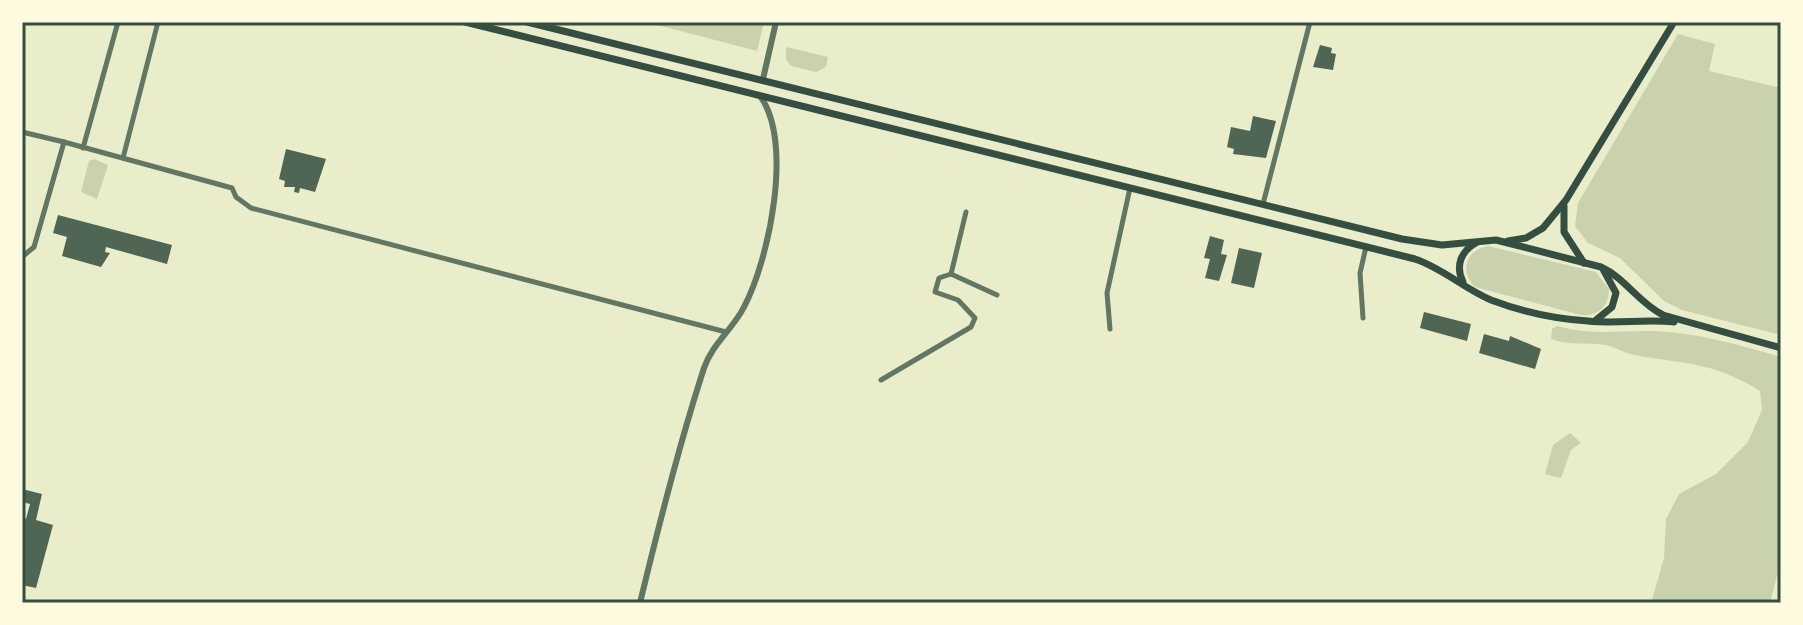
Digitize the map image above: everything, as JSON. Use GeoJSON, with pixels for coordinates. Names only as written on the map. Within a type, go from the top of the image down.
{"type":"FeatureCollection","features":[{"type":"Feature","properties":{"kind":"main road"},"geometry":{"type":"LineString","coordinates":[[465,22],[1366,246],[1435,266],[1493,300],[1591,322],[1632,319],[1684,323]]}},
{"type":"Feature","properties":{"kind":"main road"},"geometry":{"type":"LineString","coordinates":[[527,22],[1422,243],[1502,241],[1536,233],[1566,200],[1674,22]]}},
{"type":"Feature","properties":{"kind":"main road"},"geometry":{"type":"LineString","coordinates":[[760,96],[763,79]]}},
{"type":"Feature","properties":{"kind":"main road"},"geometry":{"type":"LineString","coordinates":[[1566,200],[1562,214],[1564,232],[1585,263]]}},
{"type":"Feature","properties":{"kind":"main road"},"geometry":{"type":"LineString","coordinates":[[1465,285],[1459,262],[1466,249],[1482,241]]}},
{"type":"Feature","properties":{"kind":"main road"},"geometry":{"type":"LineString","coordinates":[[1502,241],[1601,267],[1612,272],[1648,308],[1684,323],[1781,348]]}},
{"type":"Feature","properties":{"kind":"main road"},"geometry":{"type":"LineString","coordinates":[[1591,322],[1607,314],[1614,303],[1614,283],[1601,267]]}},
{"type":"Feature","properties":{"kind":"street"},"geometry":{"type":"LineString","coordinates":[[83,148],[118,22]]}},
{"type":"Feature","properties":{"kind":"street"},"geometry":{"type":"LineString","coordinates":[[123,158],[158,22]]}},
{"type":"Feature","properties":{"kind":"street"},"geometry":{"type":"LineString","coordinates":[[763,79],[776,22]]}},
{"type":"Feature","properties":{"kind":"street"},"geometry":{"type":"LineString","coordinates":[[1263,204],[1310,22]]}},
{"type":"Feature","properties":{"kind":"street"},"geometry":{"type":"LineString","coordinates":[[640,603],[705,364],[744,308],[771,222],[774,133],[772,116],[760,96]]}},
{"type":"Feature","properties":{"kind":"street"},"geometry":{"type":"LineString","coordinates":[[22,132],[232,188],[236,197],[251,208],[726,332]]}},
{"type":"Feature","properties":{"kind":"street"},"geometry":{"type":"LineString","coordinates":[[22,257],[34,247],[64,142]]}},
{"type":"Feature","properties":{"kind":"street"},"geometry":{"type":"LineString","coordinates":[[1110,329],[1107,293],[1130,187]]}},
{"type":"Feature","properties":{"kind":"street"},"geometry":{"type":"LineString","coordinates":[[951,274],[966,212]]}},
{"type":"Feature","properties":{"kind":"street"},"geometry":{"type":"LineString","coordinates":[[1363,318],[1360,276],[1366,246]]}},
{"type":"Feature","properties":{"kind":"street"},"geometry":{"type":"LineString","coordinates":[[881,380],[971,327],[975,318],[958,300],[935,292],[939,278],[951,274],[997,295]]}},
{"type":"Feature","properties":{"kind":"green space"},"geometry":{"type":"Polygon","coordinates":[[[646,22],[764,22],[757,51],[646,22]]]}},
{"type":"Feature","properties":{"kind":"green space"},"geometry":{"type":"Polygon","coordinates":[[[1678,34],[1715,44],[1709,71],[1781,88],[1781,335],[1682,310],[1664,301],[1620,258],[1588,243],[1575,226],[1578,203],[1678,34]]]}},
{"type":"Feature","properties":{"kind":"green space"},"geometry":{"type":"Polygon","coordinates":[[[786,47],[828,57],[826,67],[816,72],[791,66],[786,59],[786,47]]]}},
{"type":"Feature","properties":{"kind":"green space"},"geometry":{"type":"Polygon","coordinates":[[[94,159],[108,165],[97,199],[81,192],[89,161],[94,159]]]}},
{"type":"Feature","properties":{"kind":"green space"},"geometry":{"type":"Polygon","coordinates":[[[1488,246],[1596,272],[1609,289],[1607,301],[1597,312],[1581,315],[1475,287],[1467,274],[1467,262],[1474,252],[1488,246]]]}},
{"type":"Feature","properties":{"kind":"green space"},"geometry":{"type":"Polygon","coordinates":[[[1557,326],[1594,332],[1687,334],[1781,357],[1781,560],[1770,603],[1651,603],[1664,558],[1666,519],[1679,494],[1716,474],[1748,442],[1762,410],[1760,391],[1726,374],[1696,365],[1630,354],[1606,345],[1551,339],[1552,329],[1557,326]]]}},
{"type":"Feature","properties":{"kind":"green space"},"geometry":{"type":"Polygon","coordinates":[[[1570,433],[1581,443],[1571,450],[1561,478],[1545,474],[1553,445],[1570,433]]]}},
{"type":"Feature","properties":{"kind":"building"},"geometry":{"type":"Polygon","coordinates":[[[1320,45],[1332,48],[1331,53],[1336,54],[1333,70],[1313,67],[1320,45]]]}},
{"type":"Feature","properties":{"kind":"building"},"geometry":{"type":"Polygon","coordinates":[[[1253,116],[1276,121],[1266,158],[1233,154],[1234,149],[1227,147],[1231,127],[1250,131],[1253,116]]]}},
{"type":"Feature","properties":{"kind":"building"},"geometry":{"type":"Polygon","coordinates":[[[286,149],[326,159],[315,192],[300,188],[299,193],[294,192],[295,187],[284,187],[285,181],[279,179],[286,149]]]}},
{"type":"Feature","properties":{"kind":"building"},"geometry":{"type":"Polygon","coordinates":[[[58,215],[172,245],[167,264],[106,247],[105,252],[110,253],[101,267],[62,256],[67,237],[53,233],[58,215]]]}},
{"type":"Feature","properties":{"kind":"building"},"geometry":{"type":"Polygon","coordinates":[[[1210,236],[1224,240],[1221,254],[1227,255],[1219,281],[1205,278],[1210,259],[1204,258],[1210,236]]]}},
{"type":"Feature","properties":{"kind":"building"},"geometry":{"type":"Polygon","coordinates":[[[1239,248],[1262,253],[1254,288],[1231,283],[1239,248]]]}},
{"type":"Feature","properties":{"kind":"building"},"geometry":{"type":"Polygon","coordinates":[[[1424,312],[1471,324],[1467,341],[1420,328],[1424,312]]]}},
{"type":"Feature","properties":{"kind":"building"},"geometry":{"type":"Polygon","coordinates":[[[1484,334],[1509,341],[1510,336],[1541,349],[1535,369],[1479,353],[1484,334]]]}},
{"type":"Feature","properties":{"kind":"building"},"geometry":{"type":"Polygon","coordinates":[[[22,489],[42,494],[36,520],[53,525],[36,588],[22,585],[22,518],[26,519],[30,504],[22,502],[22,489]]]}}]}
